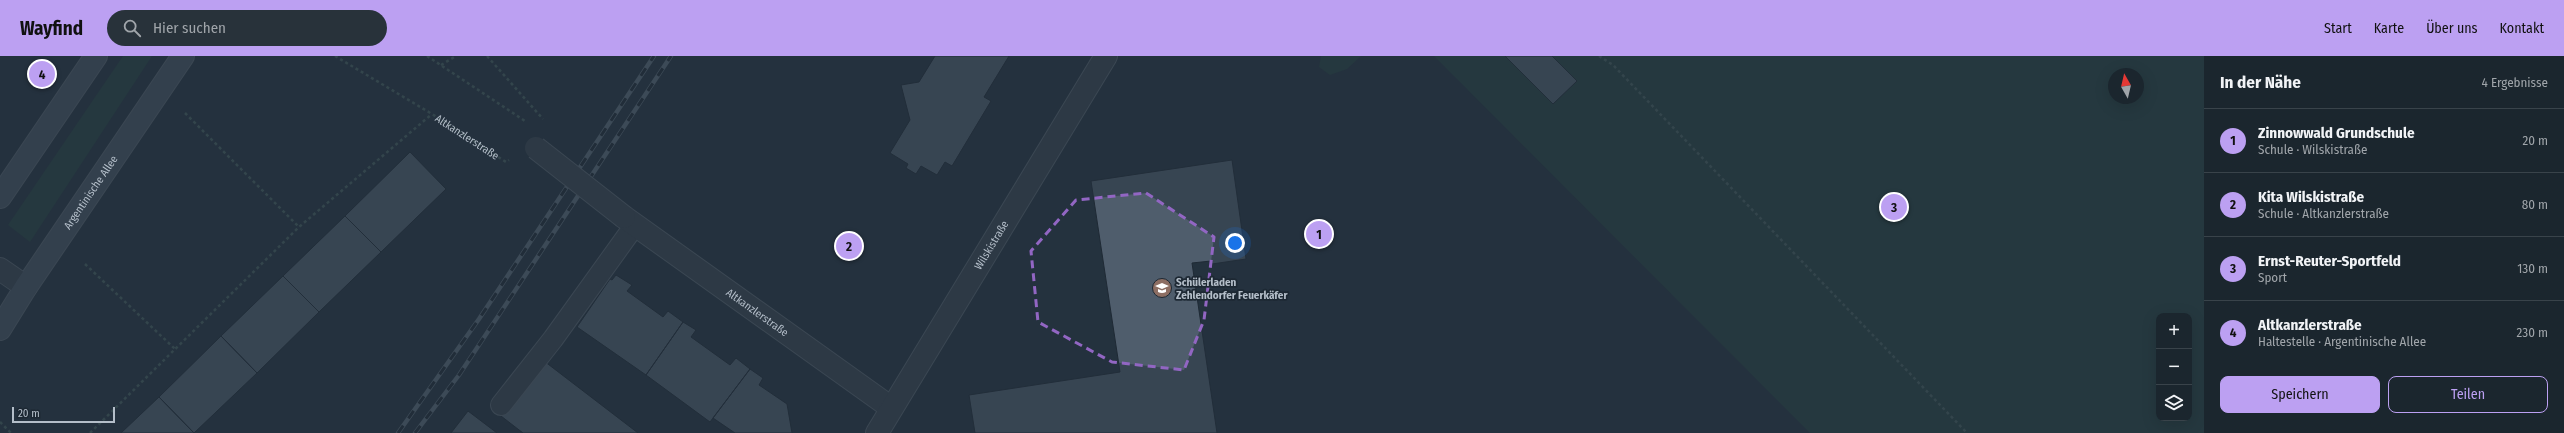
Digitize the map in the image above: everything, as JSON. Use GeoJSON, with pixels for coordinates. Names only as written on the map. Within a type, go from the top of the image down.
{"type":"FeatureCollection","features":[{"type":"Feature","properties":{"kind":"main road"},"geometry":{"type":"LineString","coordinates":[[0,197],[96,56]]}},
{"type":"Feature","properties":{"kind":"main road","name":"Argentinische Allee"},"geometry":{"type":"LineString","coordinates":[[0,329],[26,287],[183,56]]}},
{"type":"Feature","properties":{"kind":"street","name":"Wilskistraße"},"geometry":{"type":"LineString","coordinates":[[877,433],[890,407],[1106,56]]}},
{"type":"Feature","properties":{"kind":"street","name":"Altkanzlerstraße"},"geometry":{"type":"LineString","coordinates":[[536,148],[630,221],[890,407]]}},
{"type":"Feature","properties":{"kind":"street"},"geometry":{"type":"LineString","coordinates":[[0,269],[26,287]]}},
{"type":"Feature","properties":{"kind":"lane"},"geometry":{"type":"LineString","coordinates":[[500,405],[553,339],[630,221]]}},
{"type":"Feature","properties":{"kind":"path","name":"Altkanzlerstraße"},"geometry":{"type":"LineString","coordinates":[[335,56],[432,114],[506,162],[536,148]]}},
{"type":"Feature","properties":{"kind":"path"},"geometry":{"type":"LineString","coordinates":[[427,56],[527,123],[536,148]]}},
{"type":"Feature","properties":{"kind":"path"},"geometry":{"type":"LineString","coordinates":[[441,65],[456,56]]}},
{"type":"Feature","properties":{"kind":"path"},"geometry":{"type":"LineString","coordinates":[[487,56],[543,119]]}},
{"type":"Feature","properties":{"kind":"path"},"geometry":{"type":"LineString","coordinates":[[1599,56],[1613,65],[1967,433]]}},
{"type":"Feature","properties":{"kind":"path"},"geometry":{"type":"LineString","coordinates":[[185,113],[299,227]]}},
{"type":"Feature","properties":{"kind":"path"},"geometry":{"type":"LineString","coordinates":[[90,433],[299,227],[432,114]]}},
{"type":"Feature","properties":{"kind":"path"},"geometry":{"type":"LineString","coordinates":[[85,264],[175,349]]}},
{"type":"Feature","properties":{"kind":"path"},"geometry":{"type":"LineString","coordinates":[[0,422],[11,433]]}},
{"type":"Feature","properties":{"kind":"highlighted area"},"geometry":{"type":"Polygon","coordinates":[[[1146,193],[1214,237],[1204,320],[1184,370],[1112,362],[1038,322],[1031,251],[1076,200],[1146,193]]]}},
{"type":"Feature","properties":{"kind":"green space"},"geometry":{"type":"Polygon","coordinates":[[[123,56],[152,56],[30,242],[8,225],[123,56]]]}},
{"type":"Feature","properties":{"kind":"green space"},"geometry":{"type":"Polygon","coordinates":[[[1321,56],[1361,56],[1347,69],[1330,75],[1319,67],[1321,56]]]}},
{"type":"Feature","properties":{"kind":"green space"},"geometry":{"type":"Polygon","coordinates":[[[1434,56],[2204,56],[2204,433],[1810,433],[1434,56]]]}},
{"type":"Feature","properties":{"kind":"building"},"geometry":{"type":"Polygon","coordinates":[[[935,56],[1009,56],[984,97],[991,101],[952,166],[945,162],[937,175],[921,166],[916,174],[906,168],[908,164],[890,153],[910,120],[901,85],[919,82],[935,56]]]}},
{"type":"Feature","properties":{"kind":"building"},"geometry":{"type":"Polygon","coordinates":[[[1505,56],[1552,56],[1577,81],[1553,104],[1505,56]]]}},
{"type":"Feature","properties":{"kind":"building"},"geometry":{"type":"Polygon","coordinates":[[[410,152],[446,189],[381,252],[345,216],[410,152]]]}},
{"type":"Feature","properties":{"kind":"building"},"geometry":{"type":"Polygon","coordinates":[[[1232,160],[1246,259],[1212,264],[1211,261],[1192,263],[1217,433],[975,433],[969,395],[1120,372],[1091,181],[1232,160]]]}},
{"type":"Feature","properties":{"kind":"building"},"geometry":{"type":"Polygon","coordinates":[[[345,216],[381,252],[319,312],[283,276],[345,216]]]}},
{"type":"Feature","properties":{"kind":"building"},"geometry":{"type":"Polygon","coordinates":[[[616,275],[632,285],[627,291],[663,317],[668,311],[683,322],[646,375],[577,327],[610,279],[612,280],[616,275]]]}},
{"type":"Feature","properties":{"kind":"building"},"geometry":{"type":"Polygon","coordinates":[[[283,276],[319,312],[257,373],[221,336],[283,276]]]}},
{"type":"Feature","properties":{"kind":"building"},"geometry":{"type":"Polygon","coordinates":[[[683,322],[696,330],[691,337],[730,365],[736,358],[750,369],[710,422],[646,375],[683,322]]]}},
{"type":"Feature","properties":{"kind":"building"},"geometry":{"type":"Polygon","coordinates":[[[221,336],[257,373],[194,433],[159,397],[221,336]]]}},
{"type":"Feature","properties":{"kind":"building"},"geometry":{"type":"Polygon","coordinates":[[[544,361],[638,433],[523,433],[501,416],[544,361]]]}},
{"type":"Feature","properties":{"kind":"building"},"geometry":{"type":"Polygon","coordinates":[[[750,369],[763,378],[759,385],[787,404],[792,433],[735,433],[713,418],[750,369]]]}},
{"type":"Feature","properties":{"kind":"building"},"geometry":{"type":"Polygon","coordinates":[[[159,397],[194,433],[121,433],[159,397]]]}},
{"type":"Feature","properties":{"kind":"building"},"geometry":{"type":"Polygon","coordinates":[[[468,411],[497,433],[451,433],[468,411]]]}},
{"type":"Feature","properties":{"kind":"railway"},"geometry":{"type":"LineString","coordinates":[[398,433],[479,319],[654,56]]}},
{"type":"Feature","properties":{"kind":"railway"},"geometry":{"type":"LineString","coordinates":[[415,433],[459,375],[671,56]]}},
{"type":"Feature","properties":{"kind":"place","name":"Altkanzlerstraße"},"geometry":{"type":"Point","coordinates":[42,74]}},
{"type":"Feature","properties":{"kind":"place","name":"Ernst-Reuter-Sportfeld"},"geometry":{"type":"Point","coordinates":[1894,207]}},
{"type":"Feature","properties":{"kind":"place","name":"Zinnowwald Grundschule"},"geometry":{"type":"Point","coordinates":[1319,234]}},
{"type":"Feature","properties":{"kind":"place","name":"Kita Wilskistraße"},"geometry":{"type":"Point","coordinates":[849,246]}},
{"type":"Feature","properties":{"kind":"place","name":"Schülerladen Zehlendorfer Feuerkäfer"},"geometry":{"type":"Point","coordinates":[1162,288]}}]}
